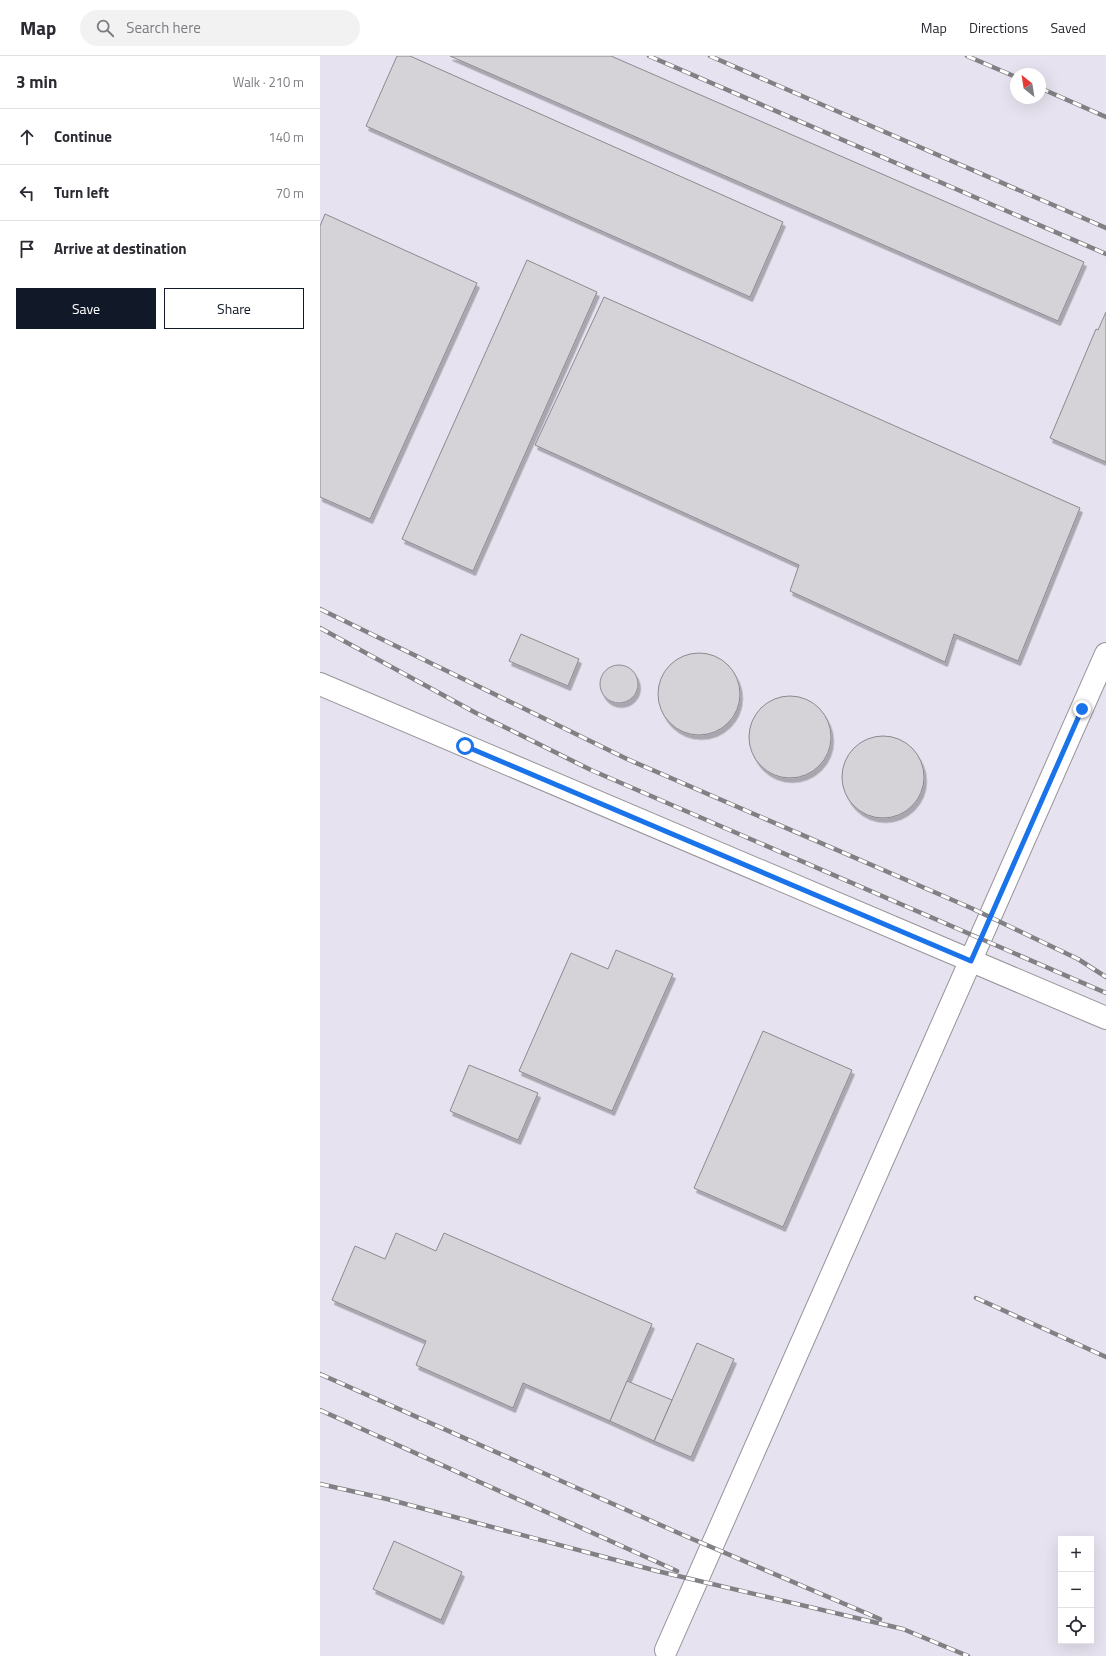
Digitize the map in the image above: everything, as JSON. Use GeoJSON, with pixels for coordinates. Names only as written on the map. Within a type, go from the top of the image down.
{"type":"FeatureCollection","features":[{"type":"Feature","properties":{"kind":"street"},"geometry":{"type":"LineString","coordinates":[[666,1650],[1106,654]]}},
{"type":"Feature","properties":{"kind":"street"},"geometry":{"type":"LineString","coordinates":[[320,684],[1106,1018]]}},
{"type":"Feature","properties":{"kind":"shaded area"},"geometry":{"type":"Polygon","coordinates":[[[320,56],[1106,56],[1106,1656],[320,1656],[320,56]]]}},
{"type":"Feature","properties":{"kind":"building"},"geometry":{"type":"Polygon","coordinates":[[[397,56],[410,56],[783,222],[750,297],[366,126],[397,56]]]}},
{"type":"Feature","properties":{"kind":"building"},"geometry":{"type":"Polygon","coordinates":[[[450,56],[611,56],[1084,262],[1058,321],[450,56]]]}},
{"type":"Feature","properties":{"kind":"building"},"geometry":{"type":"Polygon","coordinates":[[[325,214],[477,283],[370,519],[320,497],[320,226],[325,214]]]}},
{"type":"Feature","properties":{"kind":"building"},"geometry":{"type":"Polygon","coordinates":[[[527,260],[597,292],[473,571],[402,539],[527,260]]]}},
{"type":"Feature","properties":{"kind":"building"},"geometry":{"type":"Polygon","coordinates":[[[604,297],[1080,508],[1018,661],[954,634],[945,662],[790,591],[799,565],[535,445],[604,297]]]}},
{"type":"Feature","properties":{"kind":"building"},"geometry":{"type":"Polygon","coordinates":[[[1106,312],[1106,462],[1050,438],[1096,329],[1098,330],[1106,312]]]}},
{"type":"Feature","properties":{"kind":"building"},"geometry":{"type":"Polygon","coordinates":[[[521,634],[579,659],[568,686],[509,661],[521,634]]]}},
{"type":"Feature","properties":{"kind":"building"},"geometry":{"type":"Polygon","coordinates":[[[699,653],[715,656],[728,665],[737,678],[740,694],[737,710],[728,723],[715,732],[699,735],[683,732],[670,723],[661,710],[658,694],[661,678],[670,665],[683,656],[699,653]]]}},
{"type":"Feature","properties":{"kind":"building"},"geometry":{"type":"Polygon","coordinates":[[[615,665],[623,665],[633,670],[637,677],[637,691],[633,698],[623,703],[615,703],[605,698],[603,695],[600,688],[600,680],[605,670],[608,668],[615,665]]]}},
{"type":"Feature","properties":{"kind":"building"},"geometry":{"type":"Polygon","coordinates":[[[790,696],[806,699],[819,708],[828,721],[831,737],[828,753],[819,766],[806,775],[790,778],[774,775],[761,766],[752,753],[749,737],[752,721],[761,708],[774,699],[790,696]]]}},
{"type":"Feature","properties":{"kind":"building"},"geometry":{"type":"Polygon","coordinates":[[[883,736],[899,739],[912,748],[921,761],[924,777],[921,793],[912,806],[899,815],[883,818],[867,815],[854,806],[845,793],[842,777],[845,761],[854,748],[867,739],[883,736]]]}},
{"type":"Feature","properties":{"kind":"building"},"geometry":{"type":"Polygon","coordinates":[[[616,950],[673,974],[612,1111],[519,1071],[571,953],[608,969],[616,950]]]}},
{"type":"Feature","properties":{"kind":"building"},"geometry":{"type":"Polygon","coordinates":[[[763,1031],[852,1070],[783,1227],[694,1188],[763,1031]]]}},
{"type":"Feature","properties":{"kind":"building"},"geometry":{"type":"Polygon","coordinates":[[[469,1065],[538,1093],[518,1140],[450,1111],[469,1065]]]}},
{"type":"Feature","properties":{"kind":"building"},"geometry":{"type":"Polygon","coordinates":[[[396,1233],[436,1251],[444,1233],[652,1324],[610,1421],[523,1383],[513,1408],[416,1365],[426,1341],[332,1300],[355,1246],[385,1259],[396,1233]]]}},
{"type":"Feature","properties":{"kind":"building"},"geometry":{"type":"Polygon","coordinates":[[[697,1343],[734,1359],[691,1457],[654,1441],[697,1343]]]}},
{"type":"Feature","properties":{"kind":"building"},"geometry":{"type":"Polygon","coordinates":[[[627,1381],[672,1400],[654,1441],[610,1421],[627,1381]]]}},
{"type":"Feature","properties":{"kind":"building"},"geometry":{"type":"Polygon","coordinates":[[[394,1541],[462,1572],[441,1620],[373,1589],[394,1541]]]}},
{"type":"Feature","properties":{"kind":"railway"},"geometry":{"type":"LineString","coordinates":[[649,56],[1106,254]]}},
{"type":"Feature","properties":{"kind":"railway"},"geometry":{"type":"LineString","coordinates":[[710,56],[1106,228]]}},
{"type":"Feature","properties":{"kind":"railway"},"geometry":{"type":"LineString","coordinates":[[967,56],[1010,74]]}},
{"type":"Feature","properties":{"kind":"railway"},"geometry":{"type":"LineString","coordinates":[[1046,91],[1106,117]]}},
{"type":"Feature","properties":{"kind":"railway"},"geometry":{"type":"LineString","coordinates":[[320,609],[627,759],[971,908],[1078,959],[1106,977]]}},
{"type":"Feature","properties":{"kind":"railway"},"geometry":{"type":"LineString","coordinates":[[320,628],[476,713],[591,770],[1106,993]]}},
{"type":"Feature","properties":{"kind":"railway"},"geometry":{"type":"LineString","coordinates":[[976,1298],[1106,1357]]}},
{"type":"Feature","properties":{"kind":"railway"},"geometry":{"type":"LineString","coordinates":[[320,1374],[683,1535],[880,1619]]}},
{"type":"Feature","properties":{"kind":"railway"},"geometry":{"type":"LineString","coordinates":[[320,1410],[677,1571]]}},
{"type":"Feature","properties":{"kind":"railway"},"geometry":{"type":"LineString","coordinates":[[320,1484],[387,1499],[657,1571],[903,1629],[968,1656]]}},
{"type":"Feature","properties":{"kind":"route"},"geometry":{"type":"LineString","coordinates":[[465,746],[971,961],[1082,709]]}}]}
